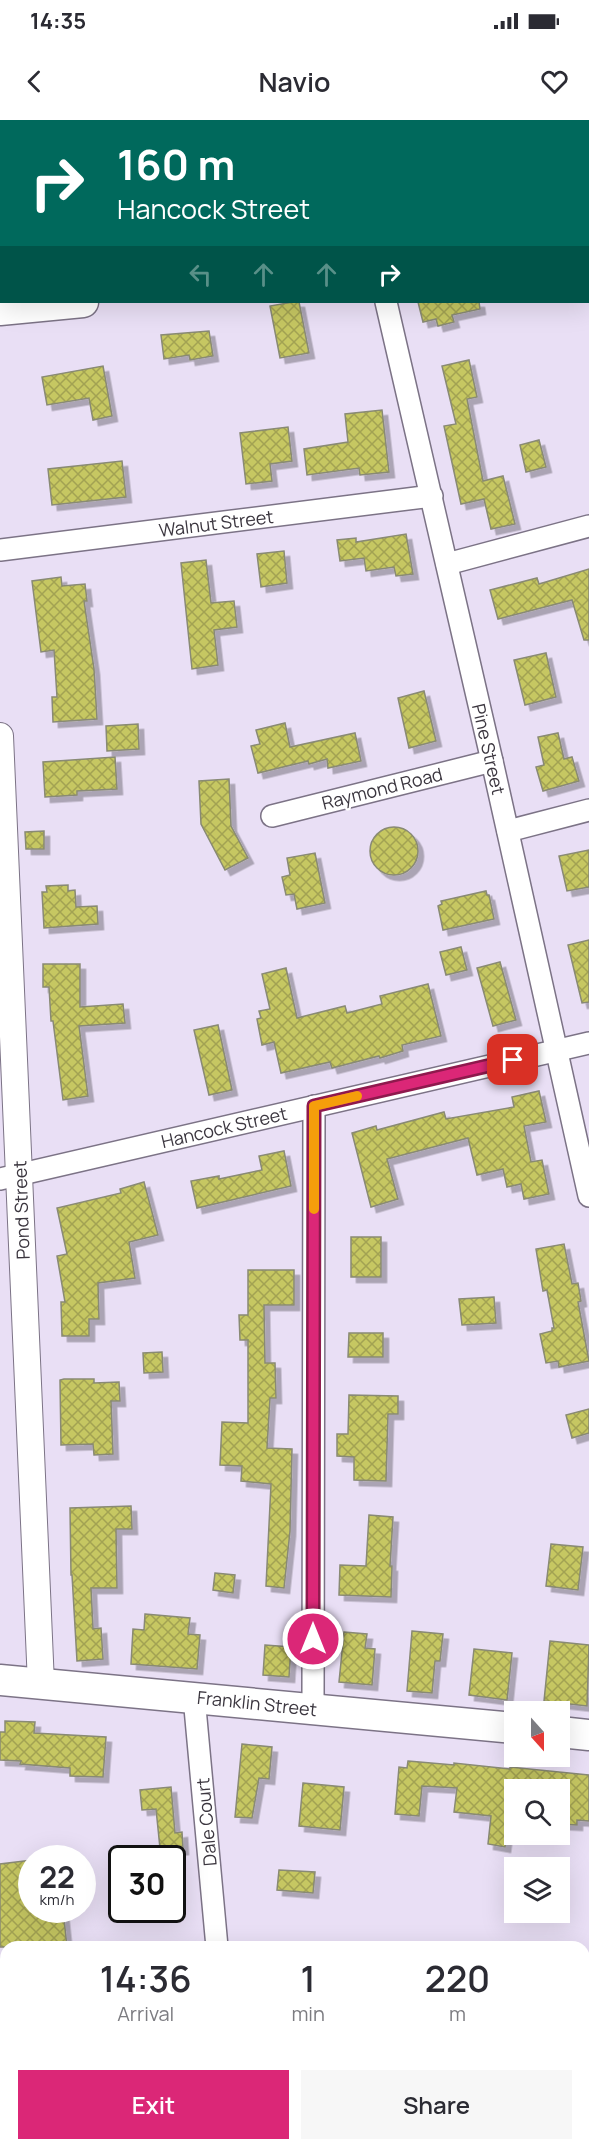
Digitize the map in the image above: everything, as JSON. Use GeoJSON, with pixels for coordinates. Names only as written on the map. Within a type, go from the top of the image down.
{"type":"FeatureCollection","features":[{"type":"Feature","properties":{"kind":"main road"},"geometry":{"type":"LineString","coordinates":[[0,310],[73,303]]}},
{"type":"Feature","properties":{"kind":"main road","name":"Franklin Street"},"geometry":{"type":"LineString","coordinates":[[0,1680],[504,1727]]}},
{"type":"Feature","properties":{"kind":"main road"},"geometry":{"type":"LineString","coordinates":[[570,1733],[589,1735]]}},
{"type":"Feature","properties":{"kind":"street","name":"Pine Street"},"geometry":{"type":"LineString","coordinates":[[386,303],[432,496],[589,1196]]}},
{"type":"Feature","properties":{"kind":"street","name":"Walnut Street"},"geometry":{"type":"LineString","coordinates":[[0,550],[432,496]]}},
{"type":"Feature","properties":{"kind":"street"},"geometry":{"type":"LineString","coordinates":[[447,564],[589,526]]}},
{"type":"Feature","properties":{"kind":"street","name":"Pond Street"},"geometry":{"type":"LineString","coordinates":[[0,736],[10,1176],[41,1684]]}},
{"type":"Feature","properties":{"kind":"street","name":"Raymond Road"},"geometry":{"type":"LineString","coordinates":[[272,816],[492,761]]}},
{"type":"Feature","properties":{"kind":"street"},"geometry":{"type":"LineString","coordinates":[[508,831],[589,810]]}},
{"type":"Feature","properties":{"kind":"street","name":"Hancock Street"},"geometry":{"type":"LineString","coordinates":[[10,1176],[589,1043]]}},
{"type":"Feature","properties":{"kind":"street"},"geometry":{"type":"LineString","coordinates":[[313,1708],[314,1106]]}},
{"type":"Feature","properties":{"kind":"street","name":"Dale Court"},"geometry":{"type":"LineString","coordinates":[[194,1697],[216,1941]]}},
{"type":"Feature","properties":{"kind":"building"},"geometry":{"type":"Polygon","coordinates":[[[299,303],[309,353],[280,358],[270,306],[299,303]]]}},
{"type":"Feature","properties":{"kind":"building"},"geometry":{"type":"Polygon","coordinates":[[[418,303],[479,303],[480,309],[452,315],[454,322],[438,326],[436,319],[423,322],[418,303]]]}},
{"type":"Feature","properties":{"kind":"building"},"geometry":{"type":"Polygon","coordinates":[[[209,331],[213,356],[190,360],[189,355],[164,359],[161,335],[209,331]]]}},
{"type":"Feature","properties":{"kind":"building"},"geometry":{"type":"Polygon","coordinates":[[[469,360],[477,397],[467,399],[483,481],[503,476],[515,524],[491,529],[484,499],[461,504],[444,426],[456,424],[442,366],[469,360]]]}},
{"type":"Feature","properties":{"kind":"building"},"geometry":{"type":"Polygon","coordinates":[[[103,366],[112,416],[93,420],[89,398],[47,405],[42,377],[103,366]]]}},
{"type":"Feature","properties":{"kind":"building"},"geometry":{"type":"Polygon","coordinates":[[[382,410],[389,472],[360,475],[359,468],[307,475],[304,449],[348,442],[345,414],[382,410]]]}},
{"type":"Feature","properties":{"kind":"building"},"geometry":{"type":"Polygon","coordinates":[[[288,427],[292,461],[270,464],[272,481],[246,484],[240,433],[288,427]]]}},
{"type":"Feature","properties":{"kind":"building"},"geometry":{"type":"Polygon","coordinates":[[[539,440],[546,467],[526,472],[520,445],[539,440]]]}},
{"type":"Feature","properties":{"kind":"building"},"geometry":{"type":"Polygon","coordinates":[[[122,461],[126,497],[52,505],[48,469],[122,461]]]}},
{"type":"Feature","properties":{"kind":"building"},"geometry":{"type":"Polygon","coordinates":[[[406,534],[413,574],[396,576],[394,567],[366,571],[364,558],[340,561],[337,540],[356,538],[356,542],[406,534]]]}},
{"type":"Feature","properties":{"kind":"building"},"geometry":{"type":"Polygon","coordinates":[[[284,551],[287,583],[261,587],[257,554],[284,551]]]}},
{"type":"Feature","properties":{"kind":"building"},"geometry":{"type":"Polygon","coordinates":[[[206,560],[211,603],[234,601],[237,627],[214,630],[218,665],[192,669],[181,563],[206,560]]]}},
{"type":"Feature","properties":{"kind":"building"},"geometry":{"type":"Polygon","coordinates":[[[589,569],[589,640],[584,640],[572,600],[498,619],[490,590],[537,578],[539,584],[589,569]]]}},
{"type":"Feature","properties":{"kind":"building"},"geometry":{"type":"Polygon","coordinates":[[[61,577],[62,586],[85,584],[87,601],[84,601],[94,669],[97,719],[53,722],[52,697],[57,697],[54,650],[41,652],[32,581],[61,577]]]}},
{"type":"Feature","properties":{"kind":"building"},"geometry":{"type":"Polygon","coordinates":[[[546,653],[556,697],[525,705],[514,660],[546,653]]]}},
{"type":"Feature","properties":{"kind":"building"},"geometry":{"type":"Polygon","coordinates":[[[424,691],[436,741],[409,748],[398,698],[424,691]]]}},
{"type":"Feature","properties":{"kind":"building"},"geometry":{"type":"Polygon","coordinates":[[[285,723],[290,747],[355,733],[361,761],[328,768],[327,759],[309,764],[308,761],[258,773],[251,746],[260,744],[256,730],[285,723]]]}},
{"type":"Feature","properties":{"kind":"building"},"geometry":{"type":"Polygon","coordinates":[[[138,724],[139,749],[107,751],[106,726],[138,724]]]}},
{"type":"Feature","properties":{"kind":"building"},"geometry":{"type":"Polygon","coordinates":[[[558,733],[564,759],[572,757],[579,781],[543,791],[536,767],[544,765],[538,737],[558,733]]]}},
{"type":"Feature","properties":{"kind":"building"},"geometry":{"type":"Polygon","coordinates":[[[115,757],[117,789],[77,791],[77,795],[45,797],[43,762],[115,757]]]}},
{"type":"Feature","properties":{"kind":"building"},"geometry":{"type":"Polygon","coordinates":[[[229,779],[231,826],[248,858],[225,870],[201,824],[199,781],[229,779]]]}},
{"type":"Feature","properties":{"kind":"building"},"geometry":{"type":"Polygon","coordinates":[[[389,827],[399,827],[414,837],[418,851],[414,865],[408,871],[399,875],[389,875],[374,865],[370,856],[370,846],[380,831],[389,827]]]}},
{"type":"Feature","properties":{"kind":"building"},"geometry":{"type":"Polygon","coordinates":[[[44,831],[44,849],[26,849],[25,832],[44,831]]]}},
{"type":"Feature","properties":{"kind":"building"},"geometry":{"type":"Polygon","coordinates":[[[589,850],[589,887],[567,891],[559,856],[589,850]]]}},
{"type":"Feature","properties":{"kind":"building"},"geometry":{"type":"Polygon","coordinates":[[[315,853],[325,903],[297,909],[294,894],[286,895],[282,877],[290,875],[287,858],[315,853]]]}},
{"type":"Feature","properties":{"kind":"building"},"geometry":{"type":"Polygon","coordinates":[[[68,885],[68,891],[75,890],[76,907],[97,906],[98,924],[44,928],[42,892],[47,892],[46,886],[68,885]]]}},
{"type":"Feature","properties":{"kind":"building"},"geometry":{"type":"Polygon","coordinates":[[[486,891],[494,919],[443,930],[438,906],[442,904],[441,901],[486,891]]]}},
{"type":"Feature","properties":{"kind":"building"},"geometry":{"type":"Polygon","coordinates":[[[589,940],[589,1002],[582,1003],[568,945],[589,940]]]}},
{"type":"Feature","properties":{"kind":"building"},"geometry":{"type":"Polygon","coordinates":[[[461,947],[467,970],[446,975],[440,952],[461,947]]]}},
{"type":"Feature","properties":{"kind":"building"},"geometry":{"type":"Polygon","coordinates":[[[500,962],[516,1020],[493,1026],[477,968],[500,962]]]}},
{"type":"Feature","properties":{"kind":"building"},"geometry":{"type":"Polygon","coordinates":[[[43,964],[80,964],[80,1007],[123,1004],[125,1023],[79,1026],[88,1096],[63,1100],[53,1021],[51,1021],[49,987],[43,987],[43,964]]]}},
{"type":"Feature","properties":{"kind":"building"},"geometry":{"type":"Polygon","coordinates":[[[286,968],[297,1018],[345,1006],[347,1013],[382,1004],[380,996],[428,984],[441,1036],[402,1045],[403,1051],[380,1058],[379,1056],[332,1068],[330,1062],[281,1073],[274,1042],[262,1045],[257,1019],[261,1018],[259,1011],[270,1009],[262,974],[286,968]]]}},
{"type":"Feature","properties":{"kind":"building"},"geometry":{"type":"Polygon","coordinates":[[[218,1025],[232,1090],[209,1095],[194,1030],[218,1025]]]}},
{"type":"Feature","properties":{"kind":"building"},"geometry":{"type":"Polygon","coordinates":[[[539,1091],[546,1122],[524,1126],[531,1162],[542,1160],[549,1194],[524,1199],[521,1184],[507,1187],[503,1169],[477,1175],[468,1138],[387,1159],[398,1199],[371,1207],[352,1133],[376,1126],[377,1130],[444,1112],[446,1119],[514,1107],[512,1097],[539,1091]]]}},
{"type":"Feature","properties":{"kind":"building"},"geometry":{"type":"Polygon","coordinates":[[[284,1151],[291,1186],[197,1208],[191,1181],[219,1176],[219,1179],[262,1170],[259,1156],[284,1151]]]}},
{"type":"Feature","properties":{"kind":"building"},"geometry":{"type":"Polygon","coordinates":[[[144,1182],[158,1235],[129,1242],[135,1278],[98,1283],[99,1319],[89,1319],[89,1336],[62,1336],[61,1302],[65,1302],[57,1256],[67,1254],[57,1208],[121,1193],[120,1189],[144,1182]]]}},
{"type":"Feature","properties":{"kind":"building"},"geometry":{"type":"Polygon","coordinates":[[[351,1237],[381,1237],[381,1277],[351,1277],[351,1237]]]}},
{"type":"Feature","properties":{"kind":"building"},"geometry":{"type":"Polygon","coordinates":[[[564,1244],[572,1284],[578,1283],[581,1301],[578,1302],[589,1361],[559,1367],[558,1361],[546,1363],[540,1334],[552,1331],[554,1328],[547,1290],[543,1291],[536,1249],[564,1244]]]}},
{"type":"Feature","properties":{"kind":"building"},"geometry":{"type":"Polygon","coordinates":[[[248,1270],[294,1270],[294,1305],[264,1305],[265,1363],[275,1363],[276,1398],[270,1398],[267,1448],[292,1449],[290,1531],[284,1588],[266,1586],[271,1484],[241,1481],[242,1466],[220,1465],[222,1422],[248,1423],[248,1340],[240,1340],[239,1315],[248,1315],[248,1270]]]}},
{"type":"Feature","properties":{"kind":"building"},"geometry":{"type":"Polygon","coordinates":[[[494,1297],[496,1323],[462,1325],[459,1299],[494,1297]]]}},
{"type":"Feature","properties":{"kind":"building"},"geometry":{"type":"Polygon","coordinates":[[[349,1333],[383,1333],[383,1357],[348,1357],[349,1333]]]}},
{"type":"Feature","properties":{"kind":"building"},"geometry":{"type":"Polygon","coordinates":[[[162,1352],[163,1372],[144,1373],[143,1353],[162,1352]]]}},
{"type":"Feature","properties":{"kind":"building"},"geometry":{"type":"Polygon","coordinates":[[[94,1379],[94,1383],[119,1382],[120,1401],[111,1401],[113,1454],[94,1455],[93,1444],[61,1445],[60,1380],[94,1379]]]}},
{"type":"Feature","properties":{"kind":"building"},"geometry":{"type":"Polygon","coordinates":[[[349,1395],[398,1396],[398,1414],[388,1414],[386,1481],[354,1480],[354,1457],[337,1456],[337,1434],[348,1434],[349,1395]]]}},
{"type":"Feature","properties":{"kind":"building"},"geometry":{"type":"Polygon","coordinates":[[[589,1409],[589,1433],[572,1438],[566,1415],[589,1409]]]}},
{"type":"Feature","properties":{"kind":"building"},"geometry":{"type":"Polygon","coordinates":[[[131,1506],[132,1529],[116,1529],[117,1588],[91,1588],[93,1629],[101,1628],[103,1659],[77,1661],[71,1575],[70,1508],[131,1506]]]}},
{"type":"Feature","properties":{"kind":"building"},"geometry":{"type":"Polygon","coordinates":[[[369,1515],[393,1517],[391,1597],[339,1595],[340,1565],[366,1566],[369,1515]]]}},
{"type":"Feature","properties":{"kind":"building"},"geometry":{"type":"Polygon","coordinates":[[[551,1544],[583,1547],[578,1590],[546,1586],[551,1544]]]}},
{"type":"Feature","properties":{"kind":"building"},"geometry":{"type":"Polygon","coordinates":[[[215,1573],[235,1575],[233,1593],[213,1590],[215,1573]]]}},
{"type":"Feature","properties":{"kind":"building"},"geometry":{"type":"Polygon","coordinates":[[[145,1614],[190,1618],[188,1634],[200,1635],[197,1669],[131,1664],[133,1629],[144,1630],[145,1614]]]}},
{"type":"Feature","properties":{"kind":"building"},"geometry":{"type":"Polygon","coordinates":[[[412,1631],[443,1634],[440,1661],[435,1661],[432,1693],[407,1691],[412,1631]]]}},
{"type":"Feature","properties":{"kind":"building"},"geometry":{"type":"Polygon","coordinates":[[[344,1632],[367,1634],[365,1648],[375,1649],[372,1685],[339,1682],[344,1632]]]}},
{"type":"Feature","properties":{"kind":"building"},"geometry":{"type":"Polygon","coordinates":[[[550,1641],[589,1645],[587,1706],[570,1704],[570,1701],[544,1701],[550,1641]]]}},
{"type":"Feature","properties":{"kind":"building"},"geometry":{"type":"Polygon","coordinates":[[[265,1645],[291,1647],[289,1677],[263,1675],[265,1645]]]}},
{"type":"Feature","properties":{"kind":"building"},"geometry":{"type":"Polygon","coordinates":[[[474,1649],[512,1653],[507,1700],[469,1695],[474,1649]]]}},
{"type":"Feature","properties":{"kind":"building"},"geometry":{"type":"Polygon","coordinates":[[[5,1721],[35,1722],[34,1733],[106,1737],[103,1777],[70,1776],[70,1768],[0,1760],[0,1732],[5,1732],[5,1721]]]}},
{"type":"Feature","properties":{"kind":"building"},"geometry":{"type":"Polygon","coordinates":[[[242,1744],[272,1747],[269,1779],[259,1778],[252,1818],[235,1817],[242,1744]]]}},
{"type":"Feature","properties":{"kind":"building"},"geometry":{"type":"Polygon","coordinates":[[[408,1761],[510,1769],[510,1767],[589,1775],[589,1821],[577,1820],[577,1825],[570,1825],[570,1779],[504,1779],[505,1847],[488,1844],[491,1816],[454,1812],[457,1788],[422,1786],[419,1816],[395,1814],[399,1767],[407,1768],[408,1761]]]}},
{"type":"Feature","properties":{"kind":"building"},"geometry":{"type":"Polygon","coordinates":[[[303,1783],[344,1787],[340,1830],[299,1826],[303,1783]]]}},
{"type":"Feature","properties":{"kind":"building"},"geometry":{"type":"Polygon","coordinates":[[[171,1787],[175,1833],[182,1832],[183,1845],[160,1845],[156,1809],[142,1810],[140,1790],[171,1787]]]}},
{"type":"Feature","properties":{"kind":"building"},"geometry":{"type":"Polygon","coordinates":[[[18,1862],[18,1923],[64,1923],[66,1941],[0,1941],[0,1864],[18,1862]]]}},
{"type":"Feature","properties":{"kind":"building"},"geometry":{"type":"Polygon","coordinates":[[[279,1870],[315,1872],[313,1893],[277,1890],[279,1870]]]}},
{"type":"Feature","properties":{"kind":"slow traffic"},"geometry":{"type":"LineString","coordinates":[[314,1209],[314,1106],[357,1096]]}},
{"type":"Feature","properties":{"kind":"route"},"geometry":{"type":"LineString","coordinates":[[313,1639],[314,1106],[513,1060]]}}]}
